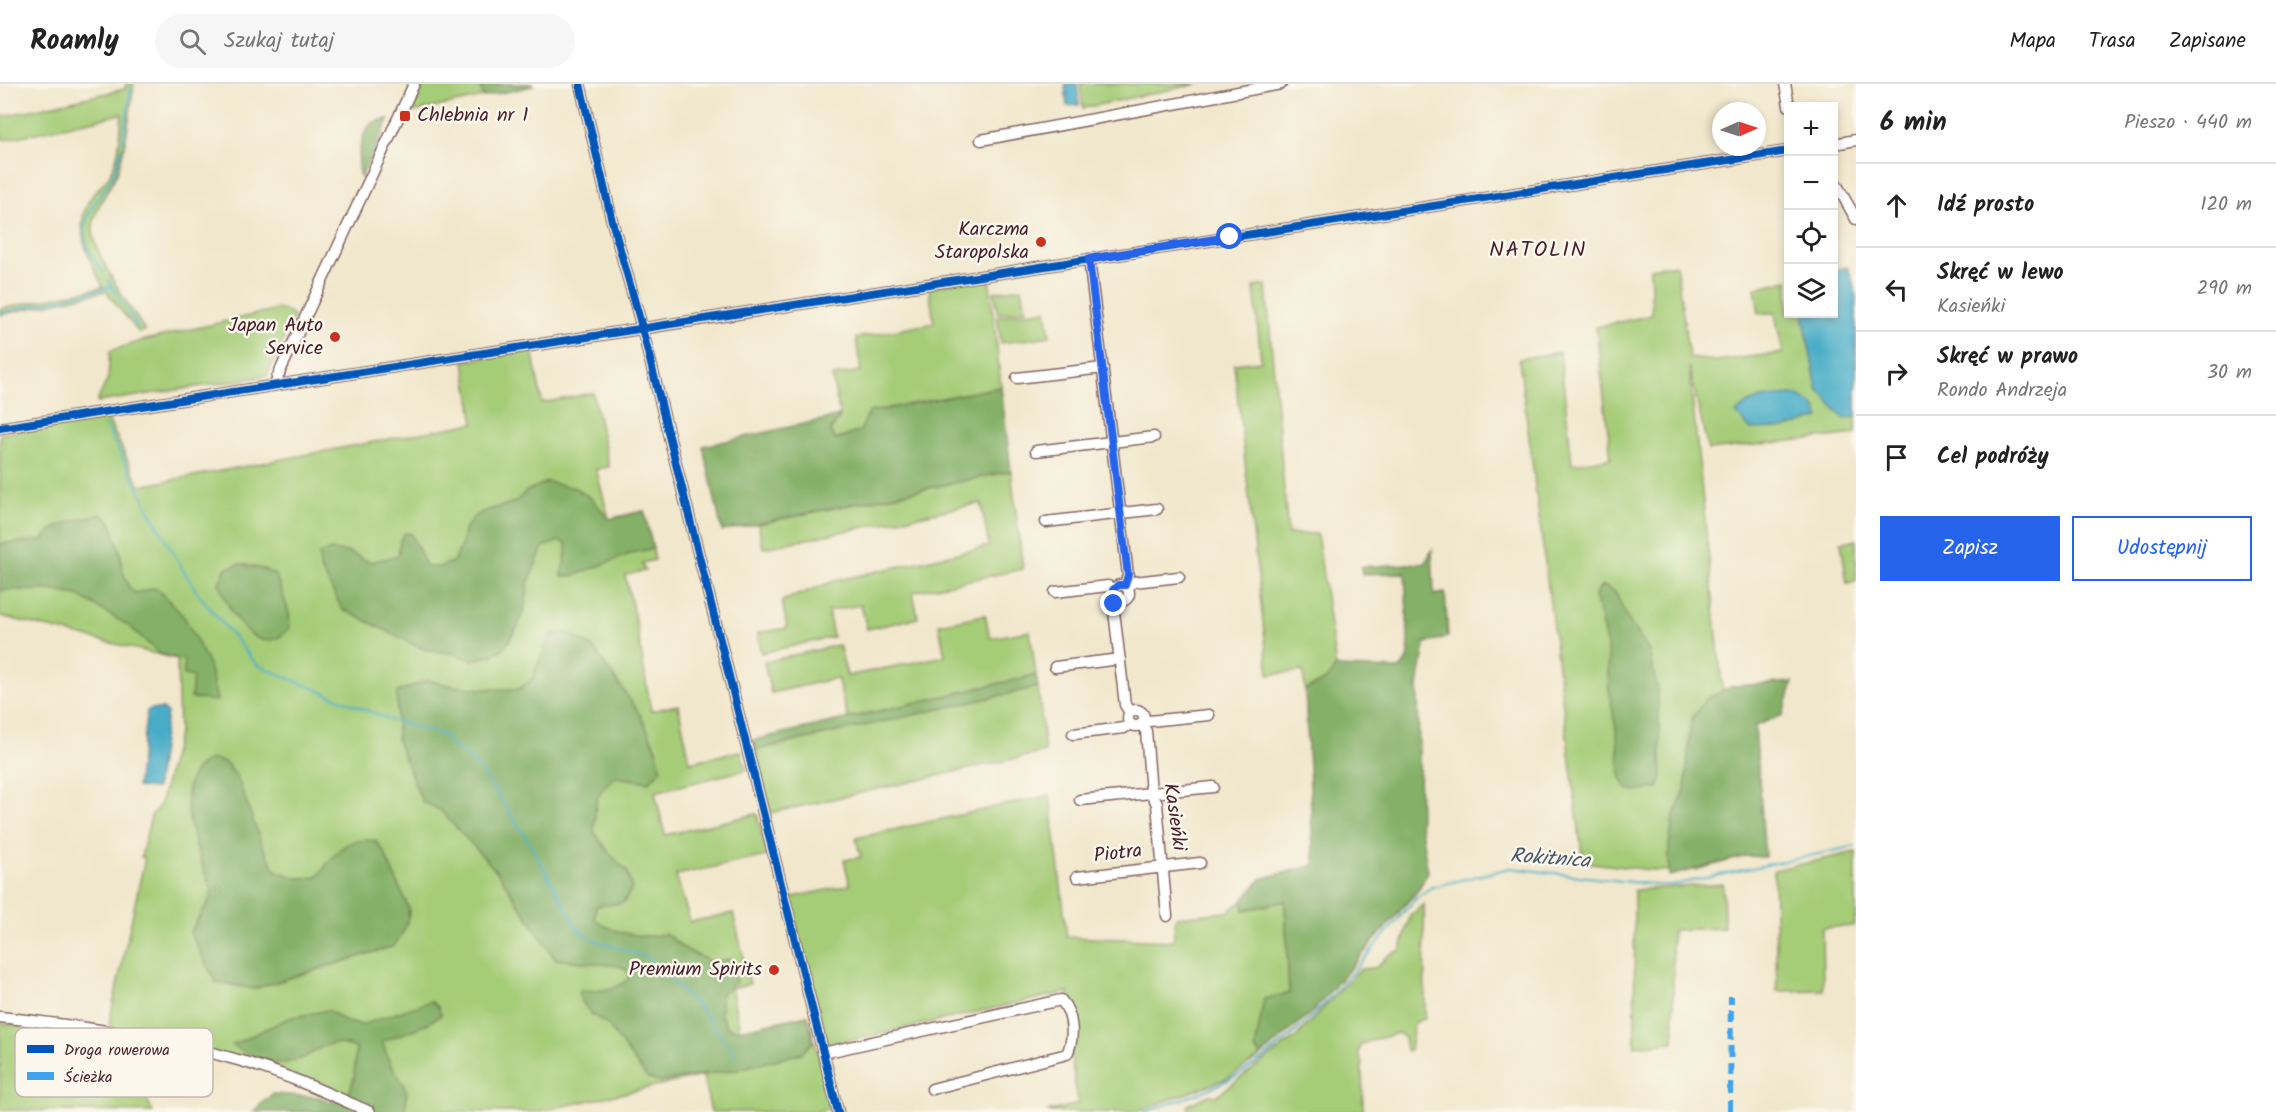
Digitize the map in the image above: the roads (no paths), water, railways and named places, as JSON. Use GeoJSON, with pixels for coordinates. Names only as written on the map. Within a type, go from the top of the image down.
{"type":"FeatureCollection","features":[{"type":"Feature","properties":{"kind":"street"},"geometry":{"type":"LineString","coordinates":[[278,385],[277,378],[414,84]]}},
{"type":"Feature","properties":{"kind":"street"},"geometry":{"type":"LineString","coordinates":[[580,84],[612,221],[642,328],[838,1112]]}},
{"type":"Feature","properties":{"kind":"street"},"geometry":{"type":"LineString","coordinates":[[981,140],[1281,84]]}},
{"type":"Feature","properties":{"kind":"street"},"geometry":{"type":"LineString","coordinates":[[1785,84],[1788,102]]}},
{"type":"Feature","properties":{"kind":"street"},"geometry":{"type":"LineString","coordinates":[[1838,143],[1856,140]]}},
{"type":"Feature","properties":{"kind":"street"},"geometry":{"type":"LineString","coordinates":[[0,428],[1784,152]]}},
{"type":"Feature","properties":{"kind":"street"},"geometry":{"type":"LineString","coordinates":[[1838,188],[1856,219]]}},
{"type":"Feature","properties":{"kind":"street"},"geometry":{"type":"LineString","coordinates":[[1055,592],[1108,586],[1115,595],[1126,599],[1129,594],[1126,586],[1128,575],[1089,259]]}},
{"type":"Feature","properties":{"kind":"street"},"geometry":{"type":"LineString","coordinates":[[1017,378],[1103,368]]}},
{"type":"Feature","properties":{"kind":"street"},"geometry":{"type":"LineString","coordinates":[[1036,451],[1154,437]]}},
{"type":"Feature","properties":{"kind":"street"},"geometry":{"type":"LineString","coordinates":[[1046,522],[1157,508]]}},
{"type":"Feature","properties":{"kind":"street"},"geometry":{"type":"LineString","coordinates":[[1126,586],[1134,582],[1179,577]]}},
{"type":"Feature","properties":{"kind":"street"},"geometry":{"type":"LineString","coordinates":[[1055,667],[1120,659],[1114,611],[1115,595]]}},
{"type":"Feature","properties":{"kind":"street","name":"Kasieńki"},"geometry":{"type":"LineString","coordinates":[[1120,659],[1125,705],[1130,712],[1127,719],[1138,723],[1146,731],[1151,792],[1157,804],[1167,916]]}},
{"type":"Feature","properties":{"kind":"street"},"geometry":{"type":"LineString","coordinates":[[1072,734],[1124,728],[1138,723],[1209,715]]}},
{"type":"Feature","properties":{"kind":"street"},"geometry":{"type":"LineString","coordinates":[[1080,800],[1213,786]]}},
{"type":"Feature","properties":{"kind":"street","name":"Piotra"},"geometry":{"type":"LineString","coordinates":[[1077,877],[1200,863]]}},
{"type":"Feature","properties":{"kind":"street"},"geometry":{"type":"LineString","coordinates":[[823,1053],[1061,999],[1067,1007],[1073,1043],[1067,1054],[932,1089]]}},
{"type":"Feature","properties":{"kind":"street"},"geometry":{"type":"LineString","coordinates":[[0,1017],[88,1028]]}},
{"type":"Feature","properties":{"kind":"street"},"geometry":{"type":"LineString","coordinates":[[213,1054],[271,1070],[370,1112]]}},
{"type":"Feature","properties":{"kind":"water"},"geometry":{"type":"Polygon","coordinates":[[[1065,84],[1077,84],[1079,105],[1067,106],[1065,84]]]}},
{"type":"Feature","properties":{"kind":"water"},"geometry":{"type":"Polygon","coordinates":[[[1848,267],[1856,293],[1856,417],[1844,419],[1817,388],[1804,318],[1838,318],[1838,269],[1848,267]]]}},
{"type":"Feature","properties":{"kind":"water"},"geometry":{"type":"Polygon","coordinates":[[[1797,395],[1815,406],[1820,418],[1786,428],[1750,429],[1736,413],[1757,400],[1772,396],[1797,395]]]}},
{"type":"Feature","properties":{"kind":"water"},"geometry":{"type":"Polygon","coordinates":[[[163,709],[167,713],[156,789],[137,787],[147,711],[163,709]]]}},
{"type":"Feature","properties":{"kind":"waterway"},"geometry":{"type":"LineString","coordinates":[[123,142],[131,88]]}},
{"type":"Feature","properties":{"kind":"waterway"},"geometry":{"type":"LineString","coordinates":[[103,272],[88,248],[85,229],[90,211],[115,171],[122,148]]}},
{"type":"Feature","properties":{"kind":"waterway"},"geometry":{"type":"LineString","coordinates":[[108,280],[138,327]]}},
{"type":"Feature","properties":{"kind":"waterway"},"geometry":{"type":"LineString","coordinates":[[0,313],[112,287]]}},
{"type":"Feature","properties":{"kind":"waterway"},"geometry":{"type":"LineString","coordinates":[[106,425],[154,519],[185,573],[199,595],[257,665],[388,719],[443,735],[480,769],[525,835],[578,929],[593,940],[647,957],[698,1006],[736,1055]]}},
{"type":"Feature","properties":{"kind":"waterway","name":"Rokitnica"},"geometry":{"type":"LineString","coordinates":[[1144,1112],[1215,1086],[1238,1075],[1264,1058],[1334,993],[1417,897],[1432,887],[1510,868],[1673,885],[1856,846]]}},
{"type":"Feature","properties":{"kind":"place","name":"Chlebnia nr 1"},"geometry":{"type":"Point","coordinates":[405,116]}},
{"type":"Feature","properties":{"kind":"place","name":"Karczma Staropolska"},"geometry":{"type":"Point","coordinates":[1041,242]}},
{"type":"Feature","properties":{"kind":"place","name":"Japan Auto Service"},"geometry":{"type":"Point","coordinates":[335,337]}},
{"type":"Feature","properties":{"kind":"place","name":"Premium Spirits"},"geometry":{"type":"Point","coordinates":[774,970]}},
{"type":"Feature","properties":{"kind":"district","name":"NATOLIN"},"geometry":{"type":"Point","coordinates":[1538,250]}}]}
